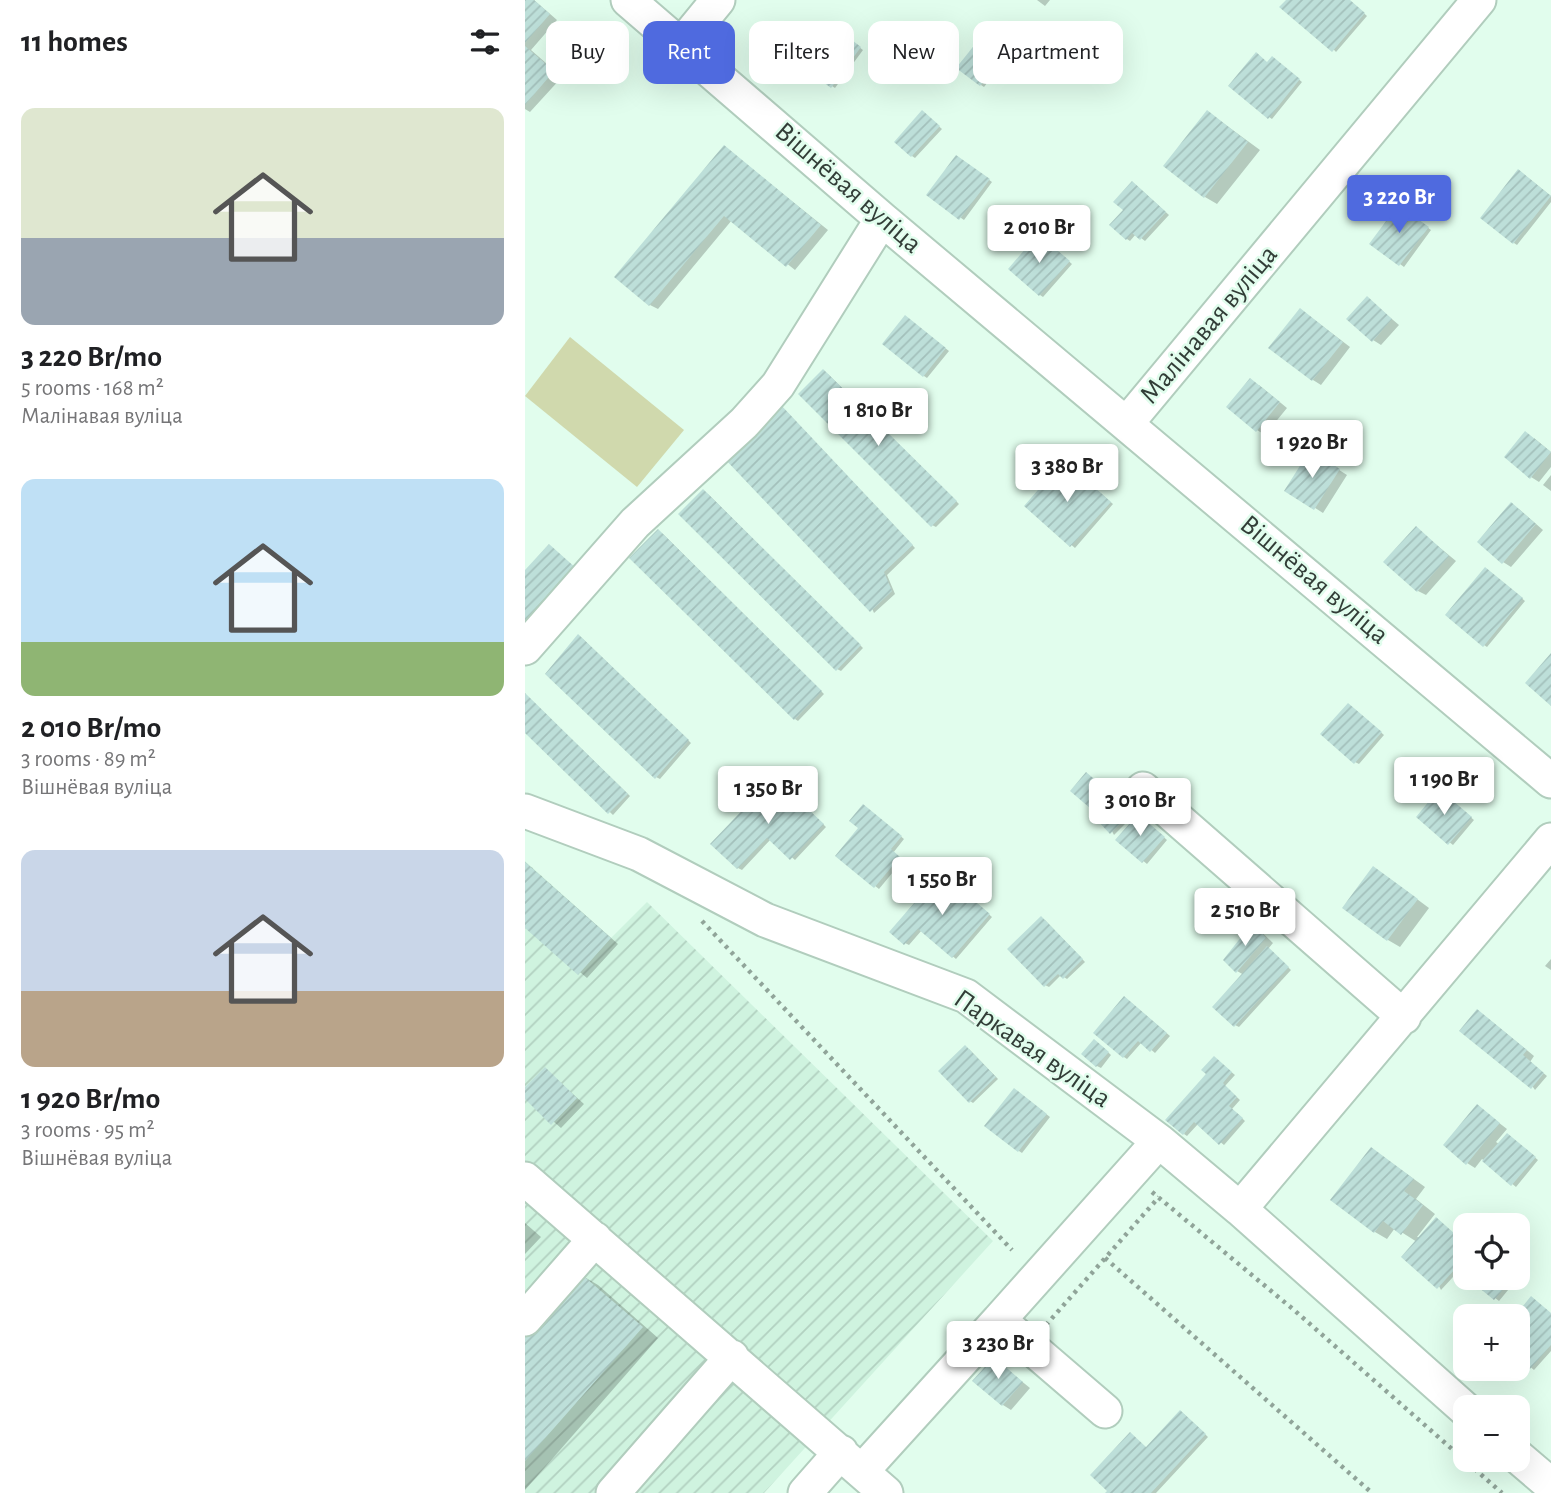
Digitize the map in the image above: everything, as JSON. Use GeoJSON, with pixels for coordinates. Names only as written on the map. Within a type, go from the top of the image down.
{"type":"FeatureCollection","features":[{"type":"Feature","properties":{"kind":"street","name":"Вішнёвая вуліца"},"geometry":{"type":"LineString","coordinates":[[628,0],[654,21]]}},
{"type":"Feature","properties":{"kind":"street"},"geometry":{"type":"LineString","coordinates":[[701,21],[718,0]]}},
{"type":"Feature","properties":{"kind":"street","name":"Малінавая вуліца"},"geometry":{"type":"LineString","coordinates":[[1128,423],[1479,0]]}},
{"type":"Feature","properties":{"kind":"street","name":"Вішнёвая вуліца"},"geometry":{"type":"LineString","coordinates":[[728,84],[882,219],[1551,780]]}},
{"type":"Feature","properties":{"kind":"street"},"geometry":{"type":"LineString","coordinates":[[525,649],[635,523],[744,423],[778,385],[882,219]]}},
{"type":"Feature","properties":{"kind":"street"},"geometry":{"type":"LineString","coordinates":[[1143,789],[1404,1017]]}},
{"type":"Feature","properties":{"kind":"street","name":"Паркавая вуліца"},"geometry":{"type":"LineString","coordinates":[[525,811],[639,854],[765,919],[965,996],[1159,1141],[1240,1209],[1453,1398]]}},
{"type":"Feature","properties":{"kind":"street"},"geometry":{"type":"LineString","coordinates":[[1240,1209],[1551,841]]}},
{"type":"Feature","properties":{"kind":"street"},"geometry":{"type":"LineString","coordinates":[[805,1493],[840,1451],[999,1320],[1159,1141]]}},
{"type":"Feature","properties":{"kind":"street"},"geometry":{"type":"LineString","coordinates":[[525,1179],[886,1493]]}},
{"type":"Feature","properties":{"kind":"street"},"geometry":{"type":"LineString","coordinates":[[525,1319],[595,1239]]}},
{"type":"Feature","properties":{"kind":"street"},"geometry":{"type":"LineString","coordinates":[[999,1320],[1105,1411]]}},
{"type":"Feature","properties":{"kind":"street"},"geometry":{"type":"LineString","coordinates":[[613,1493],[732,1357]]}},
{"type":"Feature","properties":{"kind":"street"},"geometry":{"type":"LineString","coordinates":[[1530,1467],[1551,1486]]}},
{"type":"Feature","properties":{"kind":"path"},"geometry":{"type":"LineString","coordinates":[[696,915],[1012,1250]]}},
{"type":"Feature","properties":{"kind":"path"},"geometry":{"type":"LineString","coordinates":[[1130,1174],[1294,1310],[1501,1493]]}},
{"type":"Feature","properties":{"kind":"path"},"geometry":{"type":"LineString","coordinates":[[1028,1345],[1159,1197]]}},
{"type":"Feature","properties":{"kind":"path"},"geometry":{"type":"LineString","coordinates":[[1105,1258],[1372,1493]]}},
{"type":"Feature","properties":{"kind":"shaded area"},"geometry":{"type":"Polygon","coordinates":[[[570,337],[684,430],[637,487],[525,396],[570,337]]]}},
{"type":"Feature","properties":{"kind":"shaded area"},"geometry":{"type":"Polygon","coordinates":[[[525,861],[611,938],[647,902],[993,1241],[764,1493],[525,1493],[525,861]]]}},
{"type":"Feature","properties":{"kind":"building"},"geometry":{"type":"Polygon","coordinates":[[[525,0],[534,0],[550,14],[525,43],[525,0]]]}},
{"type":"Feature","properties":{"kind":"building"},"geometry":{"type":"Polygon","coordinates":[[[1286,0],[1350,0],[1365,13],[1332,52],[1279,7],[1286,0]]]}},
{"type":"Feature","properties":{"kind":"building"},"geometry":{"type":"Polygon","coordinates":[[[854,42],[861,47],[854,57],[854,42]]]}},
{"type":"Feature","properties":{"kind":"building"},"geometry":{"type":"Polygon","coordinates":[[[525,46],[546,64],[546,80],[525,105],[525,46]]]}},
{"type":"Feature","properties":{"kind":"building"},"geometry":{"type":"Polygon","coordinates":[[[973,47],[973,81],[959,70],[959,64],[973,47]]]}},
{"type":"Feature","properties":{"kind":"building"},"geometry":{"type":"Polygon","coordinates":[[[1256,52],[1267,62],[1272,56],[1300,79],[1268,119],[1228,86],[1256,52]]]}},
{"type":"Feature","properties":{"kind":"building"},"geometry":{"type":"Polygon","coordinates":[[[922,110],[940,126],[911,157],[894,142],[922,110]]]}},
{"type":"Feature","properties":{"kind":"building"},"geometry":{"type":"Polygon","coordinates":[[[1207,110],[1248,142],[1204,198],[1163,166],[1207,110]]]}},
{"type":"Feature","properties":{"kind":"building"},"geometry":{"type":"Polygon","coordinates":[[[724,145],[821,225],[786,267],[724,216],[649,306],[614,277],[724,145]]]}},
{"type":"Feature","properties":{"kind":"building"},"geometry":{"type":"Polygon","coordinates":[[[956,155],[990,179],[959,220],[926,195],[956,155]]]}},
{"type":"Feature","properties":{"kind":"building"},"geometry":{"type":"Polygon","coordinates":[[[1518,169],[1551,196],[1513,244],[1480,218],[1518,169]]]}},
{"type":"Feature","properties":{"kind":"building"},"geometry":{"type":"Polygon","coordinates":[[[1132,181],[1166,212],[1140,240],[1132,233],[1126,240],[1109,225],[1123,210],[1113,202],[1132,181]]]}},
{"type":"Feature","properties":{"kind":"building"},"geometry":{"type":"Polygon","coordinates":[[[1398,205],[1429,227],[1399,266],[1369,244],[1398,205]]]}},
{"type":"Feature","properties":{"kind":"building"},"geometry":{"type":"Polygon","coordinates":[[[1038,234],[1070,261],[1039,296],[1008,269],[1038,234]]]}},
{"type":"Feature","properties":{"kind":"building"},"geometry":{"type":"Polygon","coordinates":[[[1367,296],[1392,319],[1372,342],[1346,319],[1367,296]]]}},
{"type":"Feature","properties":{"kind":"building"},"geometry":{"type":"Polygon","coordinates":[[[1300,308],[1343,342],[1312,381],[1268,348],[1300,308]]]}},
{"type":"Feature","properties":{"kind":"building"},"geometry":{"type":"Polygon","coordinates":[[[905,315],[946,348],[923,377],[882,344],[905,315]]]}},
{"type":"Feature","properties":{"kind":"building"},"geometry":{"type":"Polygon","coordinates":[[[823,369],[957,501],[931,527],[798,394],[823,369]]]}},
{"type":"Feature","properties":{"kind":"building"},"geometry":{"type":"Polygon","coordinates":[[[1250,378],[1280,402],[1256,432],[1226,407],[1250,378]]]}},
{"type":"Feature","properties":{"kind":"building"},"geometry":{"type":"Polygon","coordinates":[[[780,404],[913,545],[884,572],[892,591],[870,612],[723,457],[780,404]]]}},
{"type":"Feature","properties":{"kind":"building"},"geometry":{"type":"Polygon","coordinates":[[[1525,431],[1551,452],[1530,479],[1504,457],[1525,431]]]}},
{"type":"Feature","properties":{"kind":"building"},"geometry":{"type":"Polygon","coordinates":[[[1310,450],[1340,469],[1314,510],[1284,491],[1310,450]]]}},
{"type":"Feature","properties":{"kind":"building"},"geometry":{"type":"Polygon","coordinates":[[[1064,460],[1111,502],[1070,547],[1024,506],[1064,460]]]}},
{"type":"Feature","properties":{"kind":"building"},"geometry":{"type":"Polygon","coordinates":[[[703,489],[861,645],[836,671],[678,514],[703,489]]]}},
{"type":"Feature","properties":{"kind":"building"},"geometry":{"type":"Polygon","coordinates":[[[1511,502],[1536,524],[1502,564],[1477,542],[1511,502]]]}},
{"type":"Feature","properties":{"kind":"building"},"geometry":{"type":"Polygon","coordinates":[[[1416,526],[1449,556],[1417,592],[1383,562],[1416,526]]]}},
{"type":"Feature","properties":{"kind":"building"},"geometry":{"type":"Polygon","coordinates":[[[658,529],[822,691],[794,720],[629,558],[658,529]]]}},
{"type":"Feature","properties":{"kind":"building"},"geometry":{"type":"Polygon","coordinates":[[[549,544],[577,569],[525,625],[525,570],[549,544]]]}},
{"type":"Feature","properties":{"kind":"building"},"geometry":{"type":"Polygon","coordinates":[[[1485,567],[1523,598],[1483,647],[1445,615],[1485,567]]]}},
{"type":"Feature","properties":{"kind":"building"},"geometry":{"type":"Polygon","coordinates":[[[578,634],[689,740],[655,779],[545,674],[578,634]]]}},
{"type":"Feature","properties":{"kind":"building"},"geometry":{"type":"Polygon","coordinates":[[[1551,653],[1551,706],[1525,683],[1551,653]]]}},
{"type":"Feature","properties":{"kind":"building"},"geometry":{"type":"Polygon","coordinates":[[[525,693],[628,794],[608,814],[525,733],[525,693]]]}},
{"type":"Feature","properties":{"kind":"building"},"geometry":{"type":"Polygon","coordinates":[[[1348,703],[1382,732],[1354,764],[1320,734],[1348,703]]]}},
{"type":"Feature","properties":{"kind":"building"},"geometry":{"type":"Polygon","coordinates":[[[1086,772],[1113,795],[1097,814],[1070,791],[1086,772]]]}},
{"type":"Feature","properties":{"kind":"building"},"geometry":{"type":"Polygon","coordinates":[[[774,777],[824,824],[790,860],[767,838],[737,869],[710,844],[774,777]]]}},
{"type":"Feature","properties":{"kind":"building"},"geometry":{"type":"Polygon","coordinates":[[[1439,789],[1472,817],[1448,845],[1416,817],[1439,789]]]}},
{"type":"Feature","properties":{"kind":"building"},"geometry":{"type":"Polygon","coordinates":[[[1116,801],[1130,814],[1110,834],[1097,820],[1116,801]]]}},
{"type":"Feature","properties":{"kind":"building"},"geometry":{"type":"Polygon","coordinates":[[[863,804],[902,836],[891,849],[900,857],[874,888],[835,856],[858,828],[849,821],[863,804]]]}},
{"type":"Feature","properties":{"kind":"building"},"geometry":{"type":"Polygon","coordinates":[[[1138,814],[1165,837],[1142,863],[1115,840],[1138,814]]]}},
{"type":"Feature","properties":{"kind":"building"},"geometry":{"type":"Polygon","coordinates":[[[525,862],[611,938],[578,975],[525,928],[525,862]]]}},
{"type":"Feature","properties":{"kind":"building"},"geometry":{"type":"Polygon","coordinates":[[[1373,866],[1418,899],[1387,941],[1342,908],[1373,866]]]}},
{"type":"Feature","properties":{"kind":"building"},"geometry":{"type":"Polygon","coordinates":[[[941,872],[990,914],[952,958],[918,929],[904,945],[889,932],[941,872]]]}},
{"type":"Feature","properties":{"kind":"building"},"geometry":{"type":"Polygon","coordinates":[[[1041,916],[1083,959],[1063,979],[1058,974],[1044,987],[1007,949],[1041,916]]]}},
{"type":"Feature","properties":{"kind":"building"},"geometry":{"type":"Polygon","coordinates":[[[1253,922],[1266,938],[1236,973],[1223,960],[1253,922]]]}},
{"type":"Feature","properties":{"kind":"building"},"geometry":{"type":"Polygon","coordinates":[[[1267,946],[1289,967],[1234,1027],[1212,1007],[1267,946]]]}},
{"type":"Feature","properties":{"kind":"building"},"geometry":{"type":"Polygon","coordinates":[[[1124,996],[1167,1033],[1150,1052],[1138,1041],[1123,1058],[1093,1033],[1124,996]]]}},
{"type":"Feature","properties":{"kind":"building"},"geometry":{"type":"Polygon","coordinates":[[[1477,1009],[1527,1050],[1523,1055],[1544,1073],[1531,1089],[1459,1031],[1477,1009]]]}},
{"type":"Feature","properties":{"kind":"building"},"geometry":{"type":"Polygon","coordinates":[[[1094,1039],[1109,1052],[1096,1067],[1081,1054],[1094,1039]]]}},
{"type":"Feature","properties":{"kind":"building"},"geometry":{"type":"Polygon","coordinates":[[[965,1045],[996,1077],[969,1103],[938,1071],[965,1045]]]}},
{"type":"Feature","properties":{"kind":"building"},"geometry":{"type":"Polygon","coordinates":[[[1214,1056],[1232,1072],[1223,1083],[1237,1097],[1229,1106],[1243,1118],[1219,1145],[1194,1122],[1183,1135],[1165,1120],[1206,1074],[1201,1070],[1214,1056]]]}},
{"type":"Feature","properties":{"kind":"building"},"geometry":{"type":"Polygon","coordinates":[[[545,1067],[577,1098],[551,1125],[525,1099],[525,1087],[545,1067]]]}},
{"type":"Feature","properties":{"kind":"building"},"geometry":{"type":"Polygon","coordinates":[[[1014,1088],[1047,1114],[1018,1152],[984,1126],[1014,1088]]]}},
{"type":"Feature","properties":{"kind":"building"},"geometry":{"type":"Polygon","coordinates":[[[1477,1104],[1500,1123],[1466,1165],[1443,1145],[1477,1104]]]}},
{"type":"Feature","properties":{"kind":"building"},"geometry":{"type":"Polygon","coordinates":[[[1507,1133],[1536,1157],[1511,1186],[1482,1161],[1507,1133]]]}},
{"type":"Feature","properties":{"kind":"building"},"geometry":{"type":"Polygon","coordinates":[[[1371,1147],[1414,1179],[1404,1191],[1423,1205],[1401,1235],[1383,1221],[1374,1233],[1330,1200],[1371,1147]]]}},
{"type":"Feature","properties":{"kind":"building"},"geometry":{"type":"Polygon","coordinates":[[[1436,1217],[1453,1232],[1453,1271],[1437,1289],[1401,1257],[1436,1217]]]}},
{"type":"Feature","properties":{"kind":"building"},"geometry":{"type":"Polygon","coordinates":[[[580,1273],[643,1327],[525,1461],[525,1336],[580,1273]]]}},
{"type":"Feature","properties":{"kind":"building"},"geometry":{"type":"Polygon","coordinates":[[[1482,1290],[1503,1290],[1494,1300],[1482,1290]]]}},
{"type":"Feature","properties":{"kind":"building"},"geometry":{"type":"Polygon","coordinates":[[[1531,1296],[1551,1313],[1551,1345],[1530,1369],[1530,1304],[1525,1304],[1531,1296]]]}},
{"type":"Feature","properties":{"kind":"building"},"geometry":{"type":"Polygon","coordinates":[[[994,1357],[1023,1382],[1002,1406],[972,1381],[994,1357]]]}},
{"type":"Feature","properties":{"kind":"building"},"geometry":{"type":"Polygon","coordinates":[[[1180,1410],[1206,1434],[1151,1493],[1105,1493],[1107,1491],[1090,1475],[1130,1432],[1146,1447],[1180,1410]]]}}]}
